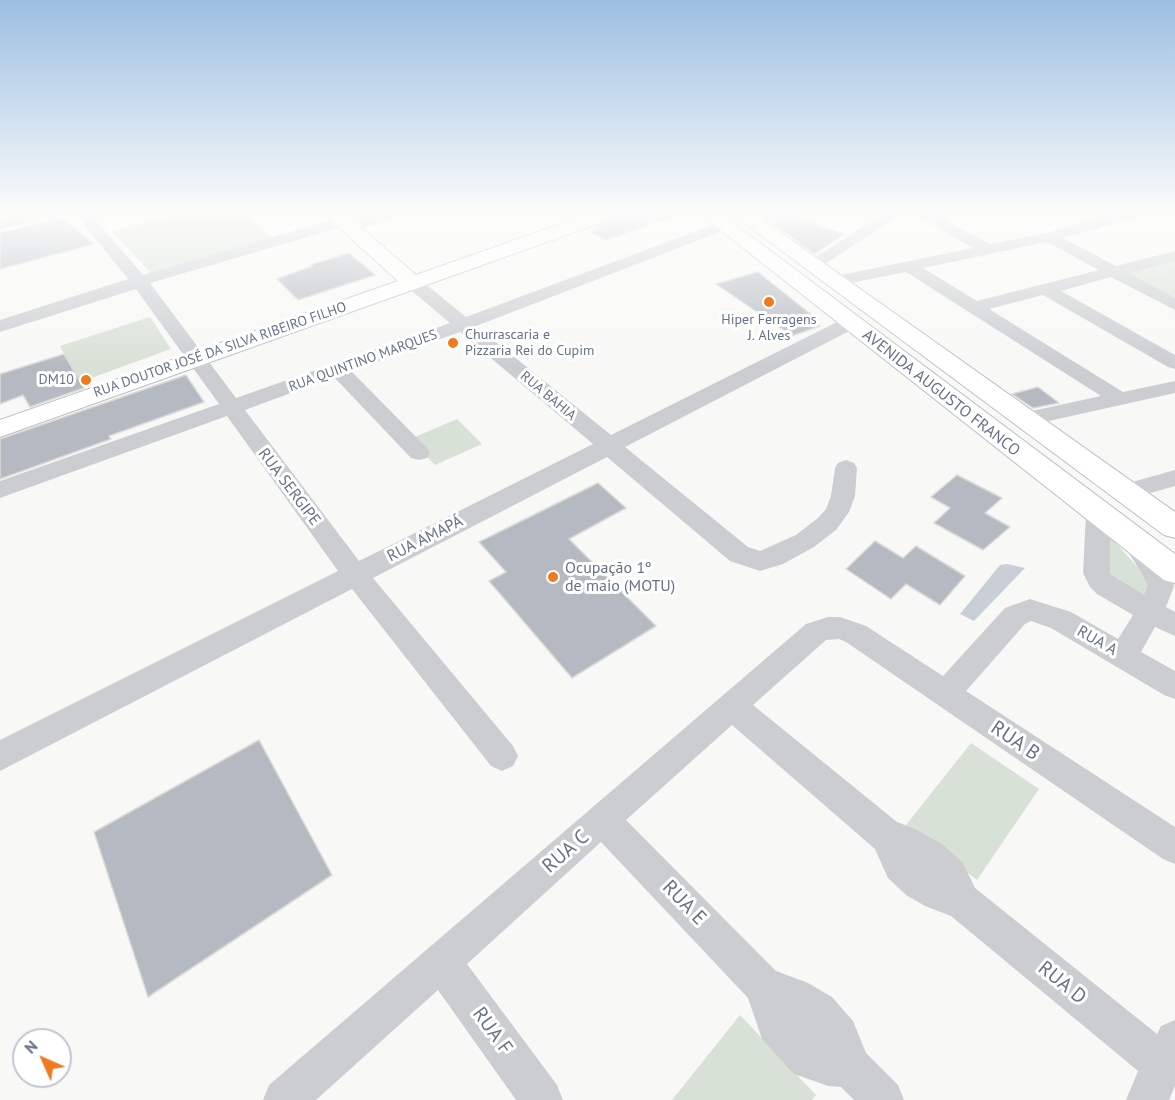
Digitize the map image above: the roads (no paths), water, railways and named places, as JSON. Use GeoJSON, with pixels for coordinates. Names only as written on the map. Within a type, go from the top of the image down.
{"type":"FeatureCollection","features":[{"type":"Feature","properties":{"kind":"main road","name":"RUA BAHIA"},"geometry":{"type":"LineString","coordinates":[[391,264],[409,280]]}},
{"type":"Feature","properties":{"kind":"main road","name":"RUA DOUTOR JOSÉ DA SILVA RIBEIRO FILHO"},"geometry":{"type":"LineString","coordinates":[[409,280],[452,264]]}},
{"type":"Feature","properties":{"kind":"main road","name":"RUA DOUTOR JOSÉ DA SILVA RIBEIRO FILHO"},"geometry":{"type":"LineString","coordinates":[[0,417],[192,355],[456,264]]}},
{"type":"Feature","properties":{"kind":"main road","name":"AVENIDA AUGUSTO FRANCO"},"geometry":{"type":"LineString","coordinates":[[780,264],[850,323],[1098,514],[1175,570]]}},
{"type":"Feature","properties":{"kind":"main road","name":"AVENIDA AUGUSTO FRANCO"},"geometry":{"type":"LineString","coordinates":[[813,264],[1175,527]]}},
{"type":"Feature","properties":{"kind":"main road","name":"RUA DOUTOR JOSÉ DA SILVA RIBEIRO FILHO"},"geometry":{"type":"LineString","coordinates":[[0,429],[192,355]]}},
{"type":"Feature","properties":{"kind":"street","name":"RUA SERGIPE"},"geometry":{"type":"LineString","coordinates":[[124,264],[355,574],[502,756]]}},
{"type":"Feature","properties":{"kind":"street"},"geometry":{"type":"LineString","coordinates":[[0,326],[205,264]]}},
{"type":"Feature","properties":{"kind":"street","name":"RUA QUINTINO MARQUES"},"geometry":{"type":"LineString","coordinates":[[0,490],[464,324],[610,264]]}},
{"type":"Feature","properties":{"kind":"street"},"geometry":{"type":"LineString","coordinates":[[836,282],[922,264]]}},
{"type":"Feature","properties":{"kind":"street"},"geometry":{"type":"LineString","coordinates":[[1099,264],[1175,305]]}},
{"type":"Feature","properties":{"kind":"street"},"geometry":{"type":"LineString","coordinates":[[976,307],[1146,264]]}},
{"type":"Feature","properties":{"kind":"street"},"geometry":{"type":"LineString","coordinates":[[910,267],[1118,398]]}},
{"type":"Feature","properties":{"kind":"street","name":"RUA BAHIA"},"geometry":{"type":"LineString","coordinates":[[409,280],[739,554],[760,561],[774,557],[805,541],[827,524],[837,512],[843,496],[846,468]]}},
{"type":"Feature","properties":{"kind":"street"},"geometry":{"type":"LineString","coordinates":[[1047,290],[1175,363]]}},
{"type":"Feature","properties":{"kind":"street","name":"RUA AMAPÁ"},"geometry":{"type":"LineString","coordinates":[[0,756],[850,323]]}},
{"type":"Feature","properties":{"kind":"street"},"geometry":{"type":"LineString","coordinates":[[338,370],[419,453]]}},
{"type":"Feature","properties":{"kind":"street"},"geometry":{"type":"LineString","coordinates":[[1026,419],[1175,387]]}},
{"type":"Feature","properties":{"kind":"street"},"geometry":{"type":"LineString","coordinates":[[1126,492],[1175,478]]}},
{"type":"Feature","properties":{"kind":"street"},"geometry":{"type":"LineString","coordinates":[[1098,514],[1096,573],[1099,580],[1106,587],[1175,625]]}},
{"type":"Feature","properties":{"kind":"street"},"geometry":{"type":"LineString","coordinates":[[1123,656],[1150,611],[1161,586],[1153,568],[1133,540]]}},
{"type":"Feature","properties":{"kind":"street","name":"RUA A"},"geometry":{"type":"LineString","coordinates":[[945,694],[1015,616],[1030,610],[1049,615],[1175,686]]}},
{"type":"Feature","properties":{"kind":"street","name":"RUA C"},"geometry":{"type":"LineString","coordinates":[[284,1100],[816,632],[828,627],[840,628],[856,634]]}},
{"type":"Feature","properties":{"kind":"street","name":"RUA B"},"geometry":{"type":"LineString","coordinates":[[856,634],[1175,847]]}},
{"type":"Feature","properties":{"kind":"street","name":"RUA D"},"geometry":{"type":"LineString","coordinates":[[732,706],[888,837],[893,854],[900,866],[919,882],[938,893],[962,900],[1162,1068]]}},
{"type":"Feature","properties":{"kind":"street","name":"RUA E"},"geometry":{"type":"LineString","coordinates":[[603,820],[764,987],[776,1025],[794,1046],[809,1059],[828,1065],[851,1067],[883,1100]]}},
{"type":"Feature","properties":{"kind":"street","name":"RUA F"},"geometry":{"type":"LineString","coordinates":[[441,961],[542,1100]]}},
{"type":"Feature","properties":{"kind":"place","name":"Hiper Ferragens J. Alves"},"geometry":{"type":"Point","coordinates":[769,302]}},
{"type":"Feature","properties":{"kind":"place","name":"Churrascaria e Pizzaria Rei do Cupim"},"geometry":{"type":"Point","coordinates":[453,343]}},
{"type":"Feature","properties":{"kind":"place","name":"DM10"},"geometry":{"type":"Point","coordinates":[86,380]}},
{"type":"Feature","properties":{"kind":"place","name":"Ocupação 1º de maio (MOTU)"},"geometry":{"type":"Point","coordinates":[553,577]}}]}
